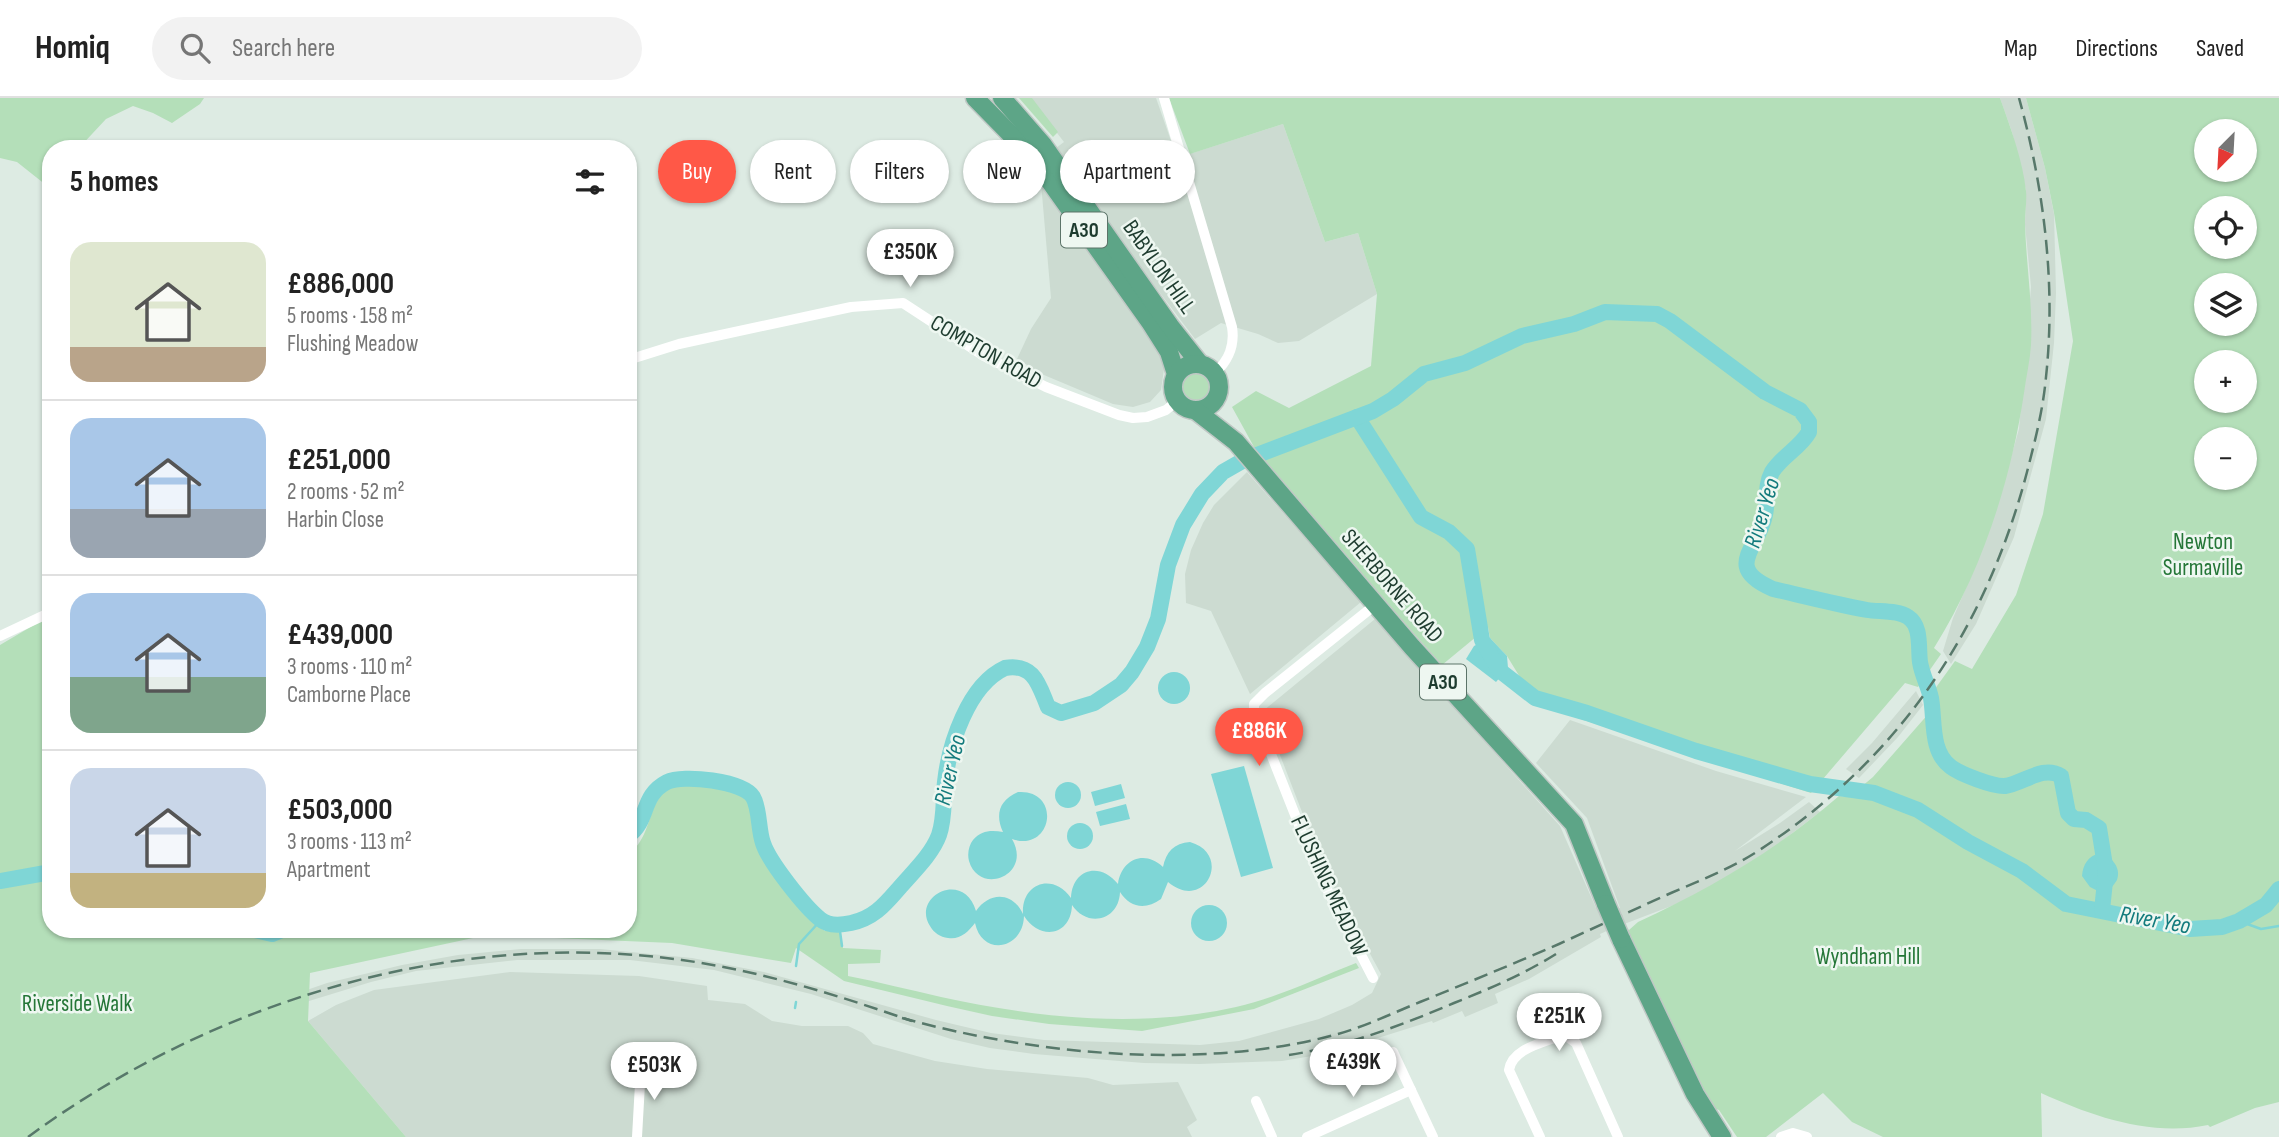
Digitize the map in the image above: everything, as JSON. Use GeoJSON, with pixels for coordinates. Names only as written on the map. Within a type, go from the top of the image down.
{"type":"FeatureCollection","features":[{"type":"Feature","properties":{"kind":"main road","name":"BABYLON HILL"},"geometry":{"type":"LineString","coordinates":[[975,98],[1060,186]]}},
{"type":"Feature","properties":{"kind":"main road","name":"BABYLON HILL"},"geometry":{"type":"LineString","coordinates":[[1002,98],[1043,145],[1060,177]]}},
{"type":"Feature","properties":{"kind":"main road","name":"BABYLON HILL"},"geometry":{"type":"LineString","coordinates":[[1074,203],[1169,352],[1176,374]]}},
{"type":"Feature","properties":{"kind":"main road","name":"BABYLON HILL"},"geometry":{"type":"LineString","coordinates":[[1075,203],[1207,368]]}},
{"type":"Feature","properties":{"kind":"main road"},"geometry":{"type":"LineString","coordinates":[[1176,374],[1187,365],[1207,368]]}},
{"type":"Feature","properties":{"kind":"main road","name":"A30"},"geometry":{"type":"LineString","coordinates":[[1207,368],[1219,385],[1217,397],[1236,442]]}},
{"type":"Feature","properties":{"kind":"main road","name":"A30"},"geometry":{"type":"LineString","coordinates":[[1176,374],[1172,388],[1177,401],[1188,409],[1195,410],[1236,442]]}},
{"type":"Feature","properties":{"kind":"main road"},"geometry":{"type":"LineString","coordinates":[[1195,410],[1208,407],[1217,397]]}},
{"type":"Feature","properties":{"kind":"main road","name":"SHERBORNE ROAD"},"geometry":{"type":"LineString","coordinates":[[1236,442],[1480,724],[1574,824],[1621,939],[1695,1094],[1721,1136]]}},
{"type":"Feature","properties":{"kind":"street"},"geometry":{"type":"LineString","coordinates":[[1164,98],[1234,337],[1230,356],[1207,368]]}},
{"type":"Feature","properties":{"kind":"street","name":"COMPTON ROAD"},"geometry":{"type":"LineString","coordinates":[[637,356],[679,344],[851,307],[903,303],[984,356],[1046,387],[1119,415],[1133,418],[1147,416],[1166,410],[1177,401]]}},
{"type":"Feature","properties":{"kind":"street","name":"FLUSHING MEADOW"},"geometry":{"type":"LineString","coordinates":[[1373,978],[1316,868],[1254,711],[1254,704],[1375,605]]}},
{"type":"Feature","properties":{"kind":"street"},"geometry":{"type":"LineString","coordinates":[[0,636],[42,616]]}},
{"type":"Feature","properties":{"kind":"street"},"geometry":{"type":"LineString","coordinates":[[1540,1137],[1509,1070],[1510,1063],[1520,1053],[1560,1036],[1566,1036],[1576,1043],[1618,1137]]}},
{"type":"Feature","properties":{"kind":"street"},"geometry":{"type":"LineString","coordinates":[[1393,1052],[1433,1137]]}},
{"type":"Feature","properties":{"kind":"street"},"geometry":{"type":"LineString","coordinates":[[636,1054],[650,1060],[640,1084],[637,1137]]}},
{"type":"Feature","properties":{"kind":"street"},"geometry":{"type":"LineString","coordinates":[[1307,1137],[1411,1090]]}},
{"type":"Feature","properties":{"kind":"street"},"geometry":{"type":"LineString","coordinates":[[1256,1101],[1272,1137]]}},
{"type":"Feature","properties":{"kind":"street"},"geometry":{"type":"LineString","coordinates":[[1781,1137],[1793,1133],[1807,1137]]}},
{"type":"Feature","properties":{"kind":"shaded area"},"geometry":{"type":"Polygon","coordinates":[[[1030,98],[1156,98],[1171,140],[1062,140],[1030,98]]]}},
{"type":"Feature","properties":{"kind":"shaded area"},"geometry":{"type":"Polygon","coordinates":[[[2000,98],[2026,98],[2045,168],[2054,214],[2054,343],[2046,419],[2014,537],[1976,624],[1951,664],[1943,651],[1953,618],[1998,503],[2019,429],[2031,287],[2025,224],[2026,190],[2012,132],[2000,98]]]}},
{"type":"Feature","properties":{"kind":"shaded area"},"geometry":{"type":"Polygon","coordinates":[[[1283,124],[1325,242],[1358,233],[1377,294],[1299,341],[1278,343],[1221,323],[1195,339],[1095,203],[1195,203],[1195,152],[1283,124]]]}},
{"type":"Feature","properties":{"kind":"shaded area"},"geometry":{"type":"Polygon","coordinates":[[[1046,190],[1160,350],[1164,369],[1161,390],[1150,402],[1133,407],[1113,404],[1044,375],[1017,359],[1031,329],[1051,298],[1043,203],[1046,203],[1046,190]]]}},
{"type":"Feature","properties":{"kind":"shaded area"},"geometry":{"type":"Polygon","coordinates":[[[1247,472],[1361,602],[1250,694],[1211,611],[1186,603],[1185,574],[1191,550],[1203,523],[1214,505],[1247,472]]]}},
{"type":"Feature","properties":{"kind":"shaded area"},"geometry":{"type":"Polygon","coordinates":[[[1375,619],[1560,826],[1596,908],[1620,908],[1587,818],[1536,763],[1570,720],[1716,771],[1806,797],[1735,851],[1809,802],[1820,812],[1770,850],[1702,892],[1600,934],[1601,937],[1529,979],[1495,994],[1498,1003],[1465,1017],[1462,1011],[1433,1023],[1432,1021],[1330,1053],[1282,1061],[1199,1064],[1144,1063],[1034,1054],[951,1039],[811,994],[714,970],[630,960],[517,960],[416,971],[283,1009],[20,1137],[255,1008],[327,983],[402,965],[458,955],[521,949],[600,949],[692,958],[764,972],[991,1033],[1044,1040],[1200,1045],[1239,1041],[1319,1019],[1372,993],[1381,974],[1324,869],[1263,711],[1375,619]]]}},
{"type":"Feature","properties":{"kind":"shaded area"},"geometry":{"type":"Polygon","coordinates":[[[1916,691],[1923,705],[1898,737],[1859,778],[1846,769],[1872,743],[1916,691]]]}},
{"type":"Feature","properties":{"kind":"shaded area"},"geometry":{"type":"Polygon","coordinates":[[[510,972],[639,976],[707,986],[708,1000],[745,1004],[772,1021],[802,1026],[848,1026],[863,1033],[873,1044],[935,1061],[987,1069],[1088,1078],[1113,1085],[1178,1082],[1197,1120],[1187,1127],[1192,1137],[406,1137],[308,1021],[336,1005],[374,990],[510,972]]]}},
{"type":"Feature","properties":{"kind":"green space"},"geometry":{"type":"Polygon","coordinates":[[[0,98],[204,98],[200,104],[172,123],[133,106],[106,119],[86,140],[42,140],[42,182],[17,162],[0,158],[0,98]]]}},
{"type":"Feature","properties":{"kind":"green space"},"geometry":{"type":"Polygon","coordinates":[[[1019,98],[1032,98],[1058,132],[1053,137],[1019,98]]]}},
{"type":"Feature","properties":{"kind":"green space"},"geometry":{"type":"Polygon","coordinates":[[[1169,98],[2000,98],[2019,156],[2026,191],[2030,357],[2011,459],[1992,525],[1966,589],[1934,648],[1941,654],[1918,687],[1905,683],[1811,793],[1537,705],[1507,656],[1490,638],[1488,627],[1442,665],[1264,465],[1232,407],[1256,391],[1289,408],[1371,366],[1377,294],[1358,233],[1325,242],[1283,124],[1195,152],[1195,140],[1185,140],[1169,98]]]}},
{"type":"Feature","properties":{"kind":"green space"},"geometry":{"type":"Polygon","coordinates":[[[2026,98],[2279,98],[2279,1102],[2255,1108],[2210,1127],[2165,1128],[2122,1122],[2041,1093],[2042,1137],[1883,1137],[1852,1122],[1823,1093],[1766,1137],[1737,1137],[1719,1110],[1710,1107],[1624,928],[1629,930],[1638,922],[1743,866],[1792,833],[1839,796],[1849,797],[1873,777],[1937,704],[1932,693],[1955,661],[1972,669],[2016,595],[2043,514],[2073,341],[2054,213],[2026,98]]]}},
{"type":"Feature","properties":{"kind":"green space"},"geometry":{"type":"Polygon","coordinates":[[[1197,367],[1209,372],[1214,384],[1209,396],[1197,401],[1185,396],[1180,384],[1185,372],[1197,367]]]}},
{"type":"Feature","properties":{"kind":"green space","name":"Riverside Walk"},"geometry":{"type":"Polygon","coordinates":[[[42,620],[42,938],[473,938],[310,973],[308,1021],[406,1137],[0,1137],[0,645],[42,620]]]}},
{"type":"Feature","properties":{"kind":"green space"},"geometry":{"type":"Polygon","coordinates":[[[705,782],[732,789],[752,801],[757,838],[767,865],[810,920],[825,931],[840,931],[843,948],[881,950],[880,963],[848,964],[848,976],[1014,1011],[1126,1019],[1163,1018],[1236,1007],[1282,993],[1356,963],[1359,968],[1254,1009],[1142,1031],[1049,1024],[947,1006],[844,981],[796,948],[791,963],[672,943],[556,938],[637,938],[637,846],[660,796],[668,788],[679,784],[705,782]]]}},
{"type":"Feature","properties":{"kind":"water"},"geometry":{"type":"Polygon","coordinates":[[[1490,638],[1507,656],[1508,668],[1496,682],[1466,659],[1474,646],[1490,638]]]}},
{"type":"Feature","properties":{"kind":"water"},"geometry":{"type":"Polygon","coordinates":[[[1174,672],[1185,677],[1190,688],[1185,699],[1174,704],[1163,699],[1158,688],[1163,677],[1174,672]]]}},
{"type":"Feature","properties":{"kind":"water"},"geometry":{"type":"Polygon","coordinates":[[[1244,766],[1273,868],[1241,877],[1211,774],[1244,766]]]}},
{"type":"Feature","properties":{"kind":"water"},"geometry":{"type":"Polygon","coordinates":[[[1068,782],[1077,786],[1081,795],[1077,804],[1068,808],[1059,804],[1055,795],[1059,786],[1068,782]]]}},
{"type":"Feature","properties":{"kind":"water"},"geometry":{"type":"Polygon","coordinates":[[[1121,784],[1125,798],[1095,806],[1091,792],[1121,784]]]}},
{"type":"Feature","properties":{"kind":"water"},"geometry":{"type":"Polygon","coordinates":[[[1018,792],[1032,794],[1041,800],[1046,809],[1044,829],[1036,837],[1026,841],[1012,839],[1017,852],[1016,863],[1002,877],[983,878],[975,872],[969,861],[970,844],[983,833],[1003,832],[999,820],[1000,809],[1007,799],[1018,792]]]}},
{"type":"Feature","properties":{"kind":"water"},"geometry":{"type":"Polygon","coordinates":[[[1126,804],[1130,819],[1100,826],[1096,812],[1126,804]]]}},
{"type":"Feature","properties":{"kind":"water"},"geometry":{"type":"Polygon","coordinates":[[[1080,823],[1089,827],[1093,836],[1089,845],[1080,849],[1071,845],[1067,836],[1071,827],[1080,823]]]}},
{"type":"Feature","properties":{"kind":"water"},"geometry":{"type":"Polygon","coordinates":[[[1190,842],[1203,848],[1210,858],[1212,868],[1203,886],[1193,891],[1181,890],[1168,882],[1161,899],[1144,906],[1133,904],[1120,892],[1114,910],[1101,918],[1086,917],[1072,905],[1066,923],[1054,932],[1038,929],[1024,916],[1017,936],[1002,945],[993,945],[979,934],[975,923],[960,937],[940,936],[935,933],[926,915],[927,905],[933,897],[951,889],[961,891],[970,898],[976,911],[987,900],[1000,897],[1013,901],[1023,914],[1027,895],[1033,888],[1047,883],[1056,885],[1071,898],[1076,880],[1088,872],[1103,872],[1118,884],[1124,869],[1134,860],[1148,859],[1163,867],[1172,849],[1179,844],[1190,842]]]}},
{"type":"Feature","properties":{"kind":"water"},"geometry":{"type":"Polygon","coordinates":[[[2099,853],[2111,859],[2118,871],[2117,880],[2106,895],[2090,887],[2082,876],[2087,862],[2099,853]]]}},
{"type":"Feature","properties":{"kind":"water"},"geometry":{"type":"Polygon","coordinates":[[[1209,905],[1222,910],[1227,923],[1222,936],[1209,941],[1196,936],[1191,923],[1196,910],[1209,905]]]}},
{"type":"Feature","properties":{"kind":"waterway","name":"River Yeo"},"geometry":{"type":"LineString","coordinates":[[637,827],[653,794],[667,782],[699,779],[738,787],[753,797],[763,843],[772,861],[813,913],[823,921],[835,924],[867,918],[890,898],[936,842],[942,822],[951,751],[963,718],[981,688],[992,676],[1005,668],[1023,669],[1038,684],[1048,707],[1061,713],[1094,703],[1121,685],[1147,647],[1158,619],[1168,565],[1183,525],[1202,494],[1223,472],[1244,460],[1373,411],[1424,374],[1465,363],[1522,336],[1574,324],[1605,312],[1657,314],[1765,392],[1800,410],[1809,422],[1809,432],[1805,438],[1772,472],[1764,519],[1747,558],[1750,574],[1773,589],[1908,617],[1917,632],[1921,667],[1931,698],[1936,744],[1944,761],[1962,773],[2000,786],[2047,772],[2061,776],[2068,813],[2074,819],[2086,820],[2099,828],[2106,872],[2102,910]]}},
{"type":"Feature","properties":{"kind":"waterway","name":"River Yeo"},"geometry":{"type":"LineString","coordinates":[[1357,417],[1421,517],[1449,532],[1467,549],[1482,640],[1499,670],[1535,698],[1696,751],[1810,784],[1874,793],[1918,810],[1968,842],[2022,871],[2066,904],[2190,929],[2222,927],[2239,921],[2266,905],[2279,889]]}},
{"type":"Feature","properties":{"kind":"waterway","name":"River Yeo"},"geometry":{"type":"LineString","coordinates":[[0,881],[42,874]]}},
{"type":"Feature","properties":{"kind":"waterway"},"geometry":{"type":"LineString","coordinates":[[796,966],[799,944],[821,920]]}},
{"type":"Feature","properties":{"kind":"waterway"},"geometry":{"type":"LineString","coordinates":[[2239,921],[2261,929],[2279,926]]}},
{"type":"Feature","properties":{"kind":"waterway"},"geometry":{"type":"LineString","coordinates":[[839,924],[842,946]]}},
{"type":"Feature","properties":{"kind":"waterway"},"geometry":{"type":"LineString","coordinates":[[795,1008],[796,1002]]}},
{"type":"Feature","properties":{"kind":"railway"},"geometry":{"type":"LineString","coordinates":[[902,1018],[1008,1041],[1120,1054],[1232,1052],[1286,1045],[1338,1034],[1524,959],[1715,874],[1758,851],[1808,815],[1853,776],[1893,734],[1929,688],[1960,638],[1987,586],[2009,531],[2027,472],[2045,389],[2050,307],[2041,201],[2019,98]]}},
{"type":"Feature","properties":{"kind":"railway"},"geometry":{"type":"LineString","coordinates":[[28,1137],[100,1089],[176,1047],[256,1013],[338,986],[423,966],[509,955],[596,953],[682,960],[798,985],[912,1021]]}},
{"type":"Feature","properties":{"kind":"railway"},"geometry":{"type":"LineString","coordinates":[[1289,1055],[1352,1041],[1414,1020],[1506,981],[1556,954]]}},
{"type":"Feature","properties":{"kind":"park label","name":"Newton Surmaville"},"geometry":{"type":"Point","coordinates":[2203,555]}},
{"type":"Feature","properties":{"kind":"park label","name":"Wyndham Hill"},"geometry":{"type":"Point","coordinates":[1868,957]}}]}
